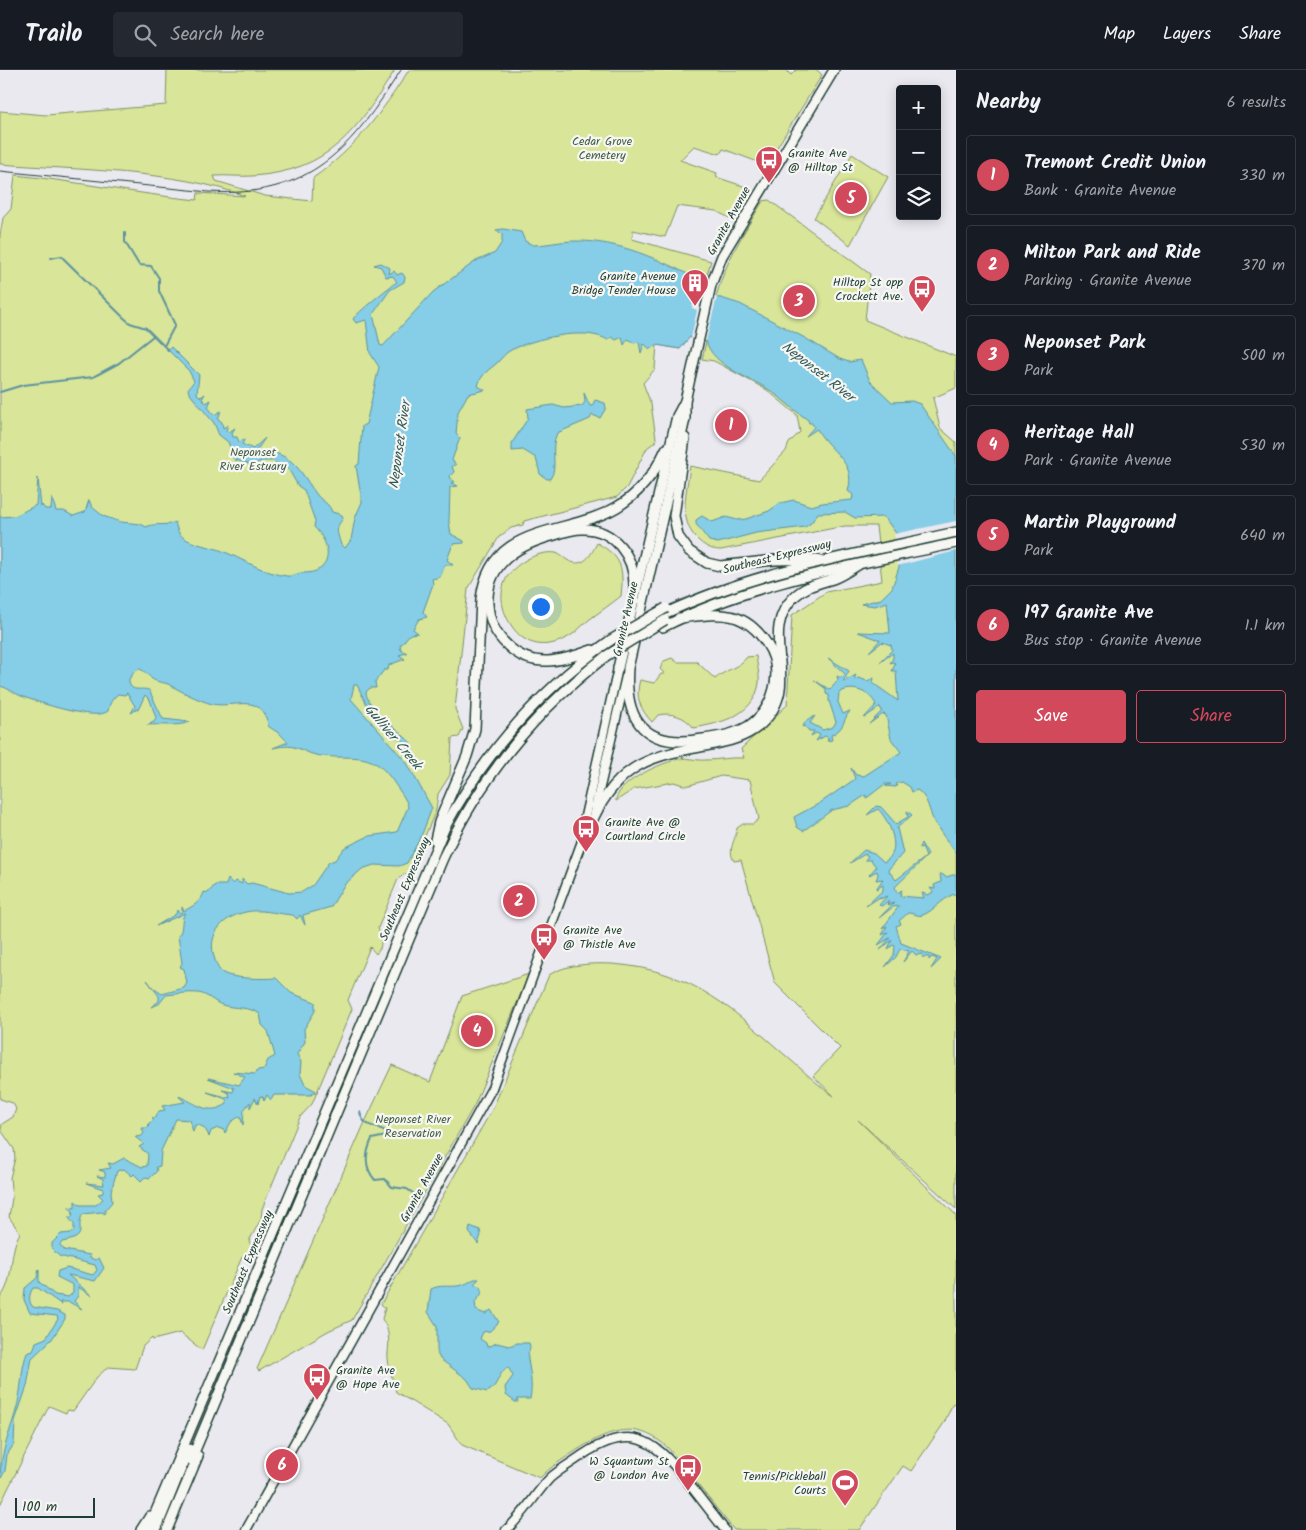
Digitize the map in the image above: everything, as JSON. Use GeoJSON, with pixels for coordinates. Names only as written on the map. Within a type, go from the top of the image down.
{"type":"FeatureCollection","features":[{"type":"Feature","properties":{"kind":"highway","name":"Granite Avenue"},"geometry":{"type":"LineString","coordinates":[[623,668],[633,606],[677,416],[685,401],[716,272],[730,240],[834,70]]}},
{"type":"Feature","properties":{"kind":"highway","name":"Granite Avenue"},"geometry":{"type":"LineString","coordinates":[[623,668],[686,414],[685,401]]}},
{"type":"Feature","properties":{"kind":"highway"},"geometry":{"type":"LineString","coordinates":[[686,414],[684,449],[674,516],[678,536],[689,551],[706,562],[720,566],[775,560],[817,559]]}},
{"type":"Feature","properties":{"kind":"highway"},"geometry":{"type":"LineString","coordinates":[[432,857],[439,822],[467,756],[475,729],[481,599],[483,585],[491,566],[504,551],[522,539],[599,515],[628,499],[654,471],[674,431]]}},
{"type":"Feature","properties":{"kind":"highway","name":"Southeast Expressway"},"geometry":{"type":"LineString","coordinates":[[167,1530],[455,842],[483,792],[516,746],[555,704],[606,659],[665,617],[679,618],[750,590],[858,565],[879,552],[956,528]]}},
{"type":"Feature","properties":{"kind":"highway"},"geometry":{"type":"LineString","coordinates":[[601,647],[550,663],[528,659],[510,649],[495,630],[488,608],[489,587],[500,564],[516,550],[530,543],[576,530],[599,532],[614,540],[626,554],[634,576],[633,606]]}},
{"type":"Feature","properties":{"kind":"highway"},"geometry":{"type":"LineString","coordinates":[[665,617],[712,598],[749,586],[956,532]]}},
{"type":"Feature","properties":{"kind":"highway"},"geometry":{"type":"LineString","coordinates":[[879,552],[956,538]]}},
{"type":"Feature","properties":{"kind":"highway","name":"Southeast Expressway"},"geometry":{"type":"LineString","coordinates":[[148,1530],[432,857],[464,794],[498,745],[550,688],[601,647],[665,617],[739,578],[817,559],[956,543]]}},
{"type":"Feature","properties":{"kind":"highway"},"geometry":{"type":"LineString","coordinates":[[592,821],[614,785],[639,764],[661,754],[734,740],[761,724],[774,706],[780,692],[782,676],[778,627],[784,609],[793,598],[805,589],[836,578],[858,565]]}},
{"type":"Feature","properties":{"kind":"highway"},"geometry":{"type":"LineString","coordinates":[[623,668],[631,711],[642,728],[659,739],[685,742],[727,735],[754,722],[767,706],[774,687],[775,666],[766,642],[753,627],[730,615],[713,613],[679,618]]}},
{"type":"Feature","properties":{"kind":"highway"},"geometry":{"type":"LineString","coordinates":[[156,1530],[450,829],[479,779],[514,733],[554,692],[612,642]]}},
{"type":"Feature","properties":{"kind":"highway"},"geometry":{"type":"LineString","coordinates":[[162,1530],[451,840],[479,790],[513,743],[552,701],[606,659]]}},
{"type":"Feature","properties":{"kind":"highway"},"geometry":{"type":"LineString","coordinates":[[141,1530],[160,1501]]}},
{"type":"Feature","properties":{"kind":"main road","name":"Granite Avenue"},"geometry":{"type":"LineString","coordinates":[[246,1530],[492,1088],[582,841],[592,821],[623,668]]}},
{"type":"Feature","properties":{"kind":"main road","name":"Granite Avenue"},"geometry":{"type":"LineString","coordinates":[[582,841],[583,824],[623,668]]}},
{"type":"Feature","properties":{"kind":"main road"},"geometry":{"type":"LineString","coordinates":[[506,1530],[524,1513],[555,1474],[598,1445],[619,1438],[640,1439],[660,1450],[725,1530]]}},
{"type":"Feature","properties":{"kind":"green space","name":"Neponset River Estuary"},"geometry":{"type":"Polygon","coordinates":[[[167,70],[395,70],[354,129],[322,156],[302,166],[279,172],[252,176],[214,176],[216,181],[265,196],[312,201],[313,178],[342,155],[367,129],[389,101],[409,70],[786,70],[791,75],[796,70],[817,70],[822,75],[766,165],[723,149],[720,154],[694,146],[680,160],[717,173],[716,177],[752,189],[733,220],[716,211],[677,206],[665,237],[633,230],[632,239],[711,261],[701,294],[716,297],[724,272],[742,236],[763,201],[769,200],[870,274],[865,320],[956,357],[956,388],[933,398],[940,428],[956,442],[956,1209],[858,1120],[956,1215],[956,1404],[953,1403],[944,1423],[911,1471],[903,1466],[859,1530],[734,1530],[669,1449],[657,1439],[645,1433],[634,1431],[611,1433],[587,1444],[548,1470],[540,1478],[462,1445],[448,1424],[396,1392],[388,1362],[388,1331],[382,1319],[385,1308],[381,1304],[493,1108],[549,975],[563,968],[579,965],[612,964],[641,968],[690,984],[732,1010],[834,1096],[813,1076],[840,1048],[775,983],[741,860],[734,861],[732,857],[731,852],[737,828],[743,824],[753,824],[759,819],[750,780],[721,776],[686,786],[674,782],[634,789],[616,801],[619,792],[633,779],[652,768],[671,761],[682,759],[744,758],[741,749],[787,705],[792,615],[826,592],[882,581],[876,526],[845,526],[721,550],[707,546],[692,533],[688,524],[685,506],[690,466],[759,480],[786,451],[789,443],[800,432],[797,415],[767,390],[714,361],[702,359],[706,342],[689,337],[680,349],[657,345],[655,369],[643,383],[651,404],[656,438],[655,442],[647,448],[627,487],[617,497],[524,521],[523,525],[511,528],[499,537],[468,589],[455,709],[463,729],[459,737],[452,738],[450,775],[438,794],[436,810],[408,876],[405,874],[398,879],[378,928],[381,938],[379,951],[376,954],[370,947],[348,1000],[352,1009],[312,1104],[300,1117],[262,1209],[261,1219],[249,1241],[253,1249],[252,1254],[246,1258],[242,1257],[202,1350],[180,1333],[153,1340],[152,1338],[143,1346],[135,1369],[108,1367],[97,1377],[73,1411],[68,1410],[66,1413],[49,1406],[0,1505],[0,1298],[8,1283],[14,1249],[20,1233],[9,1217],[12,1198],[10,1178],[15,1158],[14,1149],[1,1130],[2,1124],[13,1117],[16,1109],[13,1103],[0,1099],[0,235],[3,218],[11,209],[15,175],[197,200],[198,193],[245,196],[217,187],[156,176],[124,172],[0,164],[0,111],[46,115],[166,105],[167,70]]]}},
{"type":"Feature","properties":{"kind":"green space"},"geometry":{"type":"Polygon","coordinates":[[[852,154],[888,177],[850,245],[814,218],[852,154]]]}},
{"type":"Feature","properties":{"kind":"green space"},"geometry":{"type":"Polygon","coordinates":[[[597,543],[612,553],[620,564],[622,578],[621,596],[587,621],[573,634],[561,640],[553,643],[537,644],[523,638],[511,625],[505,614],[502,592],[508,575],[519,564],[541,554],[556,553],[574,563],[583,562],[597,543]]]}},
{"type":"Feature","properties":{"kind":"green space"},"geometry":{"type":"Polygon","coordinates":[[[756,656],[759,683],[756,694],[751,703],[735,716],[715,724],[694,728],[686,720],[668,714],[658,715],[652,722],[644,712],[638,697],[640,680],[654,683],[661,674],[665,674],[660,669],[664,661],[672,658],[677,662],[697,662],[715,679],[740,664],[747,657],[756,656]]]}},
{"type":"Feature","properties":{"kind":"green space","name":"Neponset River Reservation"},"geometry":{"type":"Polygon","coordinates":[[[529,974],[475,1104],[352,1320],[328,1331],[259,1371],[257,1369],[365,1122],[392,1065],[430,1082],[462,996],[529,974]]]}},
{"type":"Feature","properties":{"kind":"water","name":"Neponset River"},"geometry":{"type":"Polygon","coordinates":[[[503,229],[521,232],[525,241],[533,245],[569,241],[591,242],[639,252],[654,258],[698,279],[697,288],[702,296],[721,298],[740,304],[805,338],[840,359],[849,362],[861,360],[870,381],[892,402],[912,401],[920,404],[956,456],[956,853],[934,822],[923,795],[917,790],[912,792],[910,787],[902,782],[897,783],[896,787],[885,786],[891,784],[885,784],[866,798],[866,795],[849,806],[832,810],[803,831],[797,827],[794,817],[820,803],[855,779],[851,768],[856,775],[864,776],[901,752],[891,739],[886,715],[883,714],[869,724],[882,711],[880,707],[864,718],[876,705],[870,696],[855,689],[844,690],[839,693],[838,702],[843,714],[850,711],[839,730],[831,735],[832,740],[827,741],[829,738],[825,736],[816,741],[820,735],[816,733],[811,736],[814,731],[809,731],[805,726],[803,727],[805,722],[815,716],[810,723],[823,730],[833,727],[836,722],[826,689],[814,680],[830,690],[838,680],[837,676],[841,678],[845,674],[828,658],[849,671],[843,682],[856,675],[854,679],[859,678],[867,681],[874,678],[873,683],[898,701],[896,671],[892,671],[895,664],[894,662],[890,663],[893,653],[880,662],[892,650],[891,645],[882,642],[869,652],[880,640],[858,632],[890,633],[887,602],[875,606],[861,604],[881,599],[892,588],[899,567],[898,536],[884,517],[855,518],[845,512],[818,513],[811,523],[805,527],[756,533],[718,543],[709,541],[696,524],[696,520],[702,516],[712,522],[726,517],[737,520],[746,519],[769,511],[780,503],[794,500],[811,506],[852,500],[853,495],[848,491],[849,472],[840,457],[817,429],[806,436],[814,427],[812,423],[809,423],[808,420],[768,389],[723,364],[710,350],[706,341],[690,337],[680,349],[657,345],[650,349],[644,344],[641,353],[639,342],[634,343],[628,339],[624,345],[622,337],[616,340],[612,337],[608,340],[586,334],[545,338],[509,351],[481,378],[478,386],[485,390],[468,394],[458,412],[456,434],[460,438],[452,460],[456,465],[452,466],[454,472],[450,476],[455,482],[451,483],[458,486],[450,487],[449,522],[451,534],[464,541],[464,543],[453,544],[447,560],[453,565],[445,565],[440,577],[432,579],[433,584],[423,612],[427,617],[419,619],[413,629],[418,633],[410,634],[400,646],[401,650],[407,653],[399,655],[405,659],[389,665],[388,670],[384,670],[375,682],[376,688],[370,688],[366,692],[377,712],[410,742],[413,747],[411,751],[407,750],[404,741],[395,737],[367,705],[357,685],[354,685],[351,699],[407,763],[432,808],[422,834],[407,863],[399,866],[374,865],[362,869],[344,885],[331,907],[303,915],[305,925],[300,915],[297,919],[293,915],[252,911],[233,916],[220,926],[215,933],[213,950],[215,960],[223,973],[241,977],[276,978],[291,993],[315,1002],[315,1011],[304,1029],[305,1042],[297,1054],[301,1062],[300,1074],[305,1085],[316,1091],[311,1095],[274,1095],[271,1100],[267,1095],[264,1101],[263,1097],[260,1096],[258,1104],[255,1098],[250,1108],[250,1102],[244,1110],[243,1125],[240,1116],[231,1122],[225,1133],[224,1130],[218,1128],[211,1131],[209,1137],[206,1130],[198,1125],[195,1125],[193,1132],[190,1120],[176,1119],[161,1151],[160,1166],[156,1167],[157,1171],[150,1178],[145,1177],[141,1181],[134,1174],[132,1176],[124,1169],[117,1171],[111,1191],[112,1202],[105,1210],[105,1214],[102,1212],[83,1214],[79,1235],[71,1240],[62,1242],[60,1245],[64,1250],[90,1255],[89,1257],[95,1260],[99,1258],[104,1268],[95,1281],[68,1275],[92,1296],[78,1287],[78,1296],[74,1301],[82,1309],[69,1302],[60,1302],[62,1305],[38,1288],[33,1288],[31,1293],[30,1300],[33,1307],[57,1311],[65,1315],[65,1319],[52,1339],[32,1358],[27,1386],[15,1421],[14,1444],[7,1455],[5,1471],[0,1480],[5,1445],[18,1402],[27,1353],[33,1351],[36,1342],[46,1338],[58,1319],[57,1316],[30,1313],[24,1300],[25,1288],[37,1278],[39,1269],[39,1282],[55,1295],[68,1297],[73,1293],[73,1285],[57,1277],[58,1271],[67,1268],[93,1275],[97,1270],[95,1265],[59,1256],[52,1249],[52,1243],[61,1234],[74,1231],[74,1224],[68,1217],[72,1217],[73,1211],[68,1207],[75,1208],[75,1201],[80,1205],[96,1205],[103,1199],[98,1194],[103,1193],[103,1189],[86,1183],[104,1185],[103,1179],[97,1176],[105,1177],[105,1172],[99,1170],[111,1168],[108,1163],[113,1164],[124,1158],[142,1167],[147,1166],[148,1154],[139,1147],[144,1144],[135,1137],[142,1136],[144,1133],[142,1128],[148,1128],[149,1123],[154,1120],[152,1118],[156,1117],[159,1111],[165,1110],[162,1106],[185,1102],[178,1096],[207,1109],[220,1108],[227,1104],[226,1099],[207,1092],[230,1098],[229,1093],[222,1090],[233,1092],[234,1088],[208,1078],[239,1085],[245,1077],[233,1072],[255,1074],[258,1070],[264,1069],[268,1060],[275,1056],[268,1031],[262,1025],[260,1014],[255,1011],[222,1005],[198,993],[166,995],[159,1004],[151,1007],[159,1001],[159,996],[153,988],[162,994],[184,988],[187,983],[184,969],[180,967],[182,963],[178,936],[185,913],[156,926],[176,914],[177,910],[179,913],[182,912],[182,907],[184,911],[199,901],[204,892],[208,893],[215,885],[226,885],[228,879],[233,884],[236,881],[242,884],[242,879],[247,884],[252,883],[289,893],[302,892],[313,885],[329,862],[335,860],[344,848],[369,836],[397,832],[408,807],[403,795],[379,765],[363,758],[314,755],[289,746],[273,748],[288,742],[268,726],[264,714],[257,706],[250,704],[212,704],[190,696],[168,684],[154,680],[140,669],[135,671],[129,679],[131,687],[149,690],[163,719],[190,722],[174,725],[147,725],[154,722],[156,718],[150,700],[145,695],[139,708],[131,713],[135,706],[127,693],[125,695],[118,694],[111,702],[108,711],[101,714],[92,714],[66,710],[21,696],[0,686],[0,517],[15,516],[36,505],[38,478],[41,507],[42,505],[45,509],[51,509],[52,498],[56,511],[64,511],[73,516],[85,512],[89,500],[92,507],[103,516],[121,522],[141,524],[146,527],[175,522],[179,533],[188,540],[220,550],[279,575],[289,576],[320,569],[325,563],[327,549],[320,534],[314,527],[315,521],[304,490],[298,486],[289,470],[273,461],[263,461],[252,465],[235,460],[230,455],[232,452],[228,442],[219,435],[214,423],[189,393],[188,389],[194,381],[189,371],[168,350],[171,347],[199,375],[197,394],[201,397],[205,394],[202,399],[206,403],[211,400],[208,407],[214,415],[221,411],[218,419],[222,422],[223,428],[228,425],[226,431],[229,432],[235,428],[232,433],[233,437],[237,437],[239,442],[245,439],[242,444],[253,449],[265,438],[257,450],[258,453],[278,454],[296,465],[317,495],[332,512],[342,515],[343,519],[338,525],[338,531],[341,545],[345,548],[351,540],[355,518],[362,502],[356,466],[359,464],[362,426],[366,424],[379,367],[370,353],[366,320],[356,323],[353,319],[397,282],[393,276],[386,277],[381,267],[374,265],[381,263],[390,268],[389,274],[394,271],[397,275],[402,273],[405,277],[404,282],[390,290],[373,314],[380,345],[383,346],[433,292],[476,261],[495,253],[502,242],[502,234],[496,230],[503,229]]]}},
{"type":"Feature","properties":{"kind":"water"},"geometry":{"type":"Polygon","coordinates":[[[584,393],[590,406],[592,406],[595,400],[605,403],[606,408],[600,418],[592,415],[590,419],[557,433],[554,446],[553,474],[550,479],[547,479],[540,474],[536,458],[523,450],[512,451],[512,443],[528,418],[527,409],[553,405],[564,408],[582,406],[585,402],[584,393]]]}},
{"type":"Feature","properties":{"kind":"water"},"geometry":{"type":"Polygon","coordinates":[[[876,806],[881,807],[896,824],[908,817],[907,811],[912,815],[897,828],[903,853],[888,870],[896,880],[926,857],[895,887],[897,893],[902,890],[900,896],[924,898],[922,893],[928,895],[933,892],[930,888],[935,889],[934,885],[941,882],[940,873],[946,877],[956,874],[956,894],[923,915],[908,913],[899,921],[901,924],[896,926],[901,943],[941,959],[931,969],[937,959],[932,957],[929,960],[929,957],[922,957],[923,954],[916,955],[912,951],[903,962],[909,951],[900,949],[896,957],[885,967],[894,955],[895,946],[893,945],[888,949],[892,940],[880,950],[890,938],[878,945],[888,932],[882,935],[887,926],[882,929],[899,906],[893,907],[879,918],[894,903],[887,905],[889,900],[882,906],[879,905],[887,896],[880,899],[880,897],[866,906],[883,890],[883,885],[876,889],[883,879],[876,880],[877,871],[869,875],[876,867],[871,860],[865,860],[868,856],[865,854],[850,863],[864,850],[874,853],[884,862],[893,851],[893,836],[882,814],[878,809],[867,815],[876,806]]]}},
{"type":"Feature","properties":{"kind":"water"},"geometry":{"type":"Polygon","coordinates":[[[921,843],[928,855],[926,857],[922,847],[919,848],[921,843]]]}},
{"type":"Feature","properties":{"kind":"water"},"geometry":{"type":"Polygon","coordinates":[[[470,1226],[480,1230],[481,1235],[478,1244],[469,1232],[470,1226]]]}},
{"type":"Feature","properties":{"kind":"water"},"geometry":{"type":"Polygon","coordinates":[[[474,1279],[479,1279],[474,1284],[482,1289],[481,1295],[475,1302],[476,1310],[485,1314],[491,1310],[499,1322],[490,1331],[483,1332],[480,1339],[486,1343],[487,1347],[497,1343],[509,1346],[517,1343],[529,1343],[530,1399],[517,1399],[518,1402],[515,1402],[506,1395],[505,1387],[513,1376],[508,1367],[504,1370],[494,1387],[487,1392],[473,1388],[467,1379],[440,1359],[437,1353],[437,1326],[428,1312],[431,1289],[442,1286],[462,1285],[474,1279]]]}},
{"type":"Feature","properties":{"kind":"pier"},"geometry":{"type":"Polygon","coordinates":[[[701,293],[717,297],[706,341],[691,338],[697,310],[692,308],[693,304],[698,304],[701,293]]]}},
{"type":"Feature","properties":{"kind":"pier"},"geometry":{"type":"Polygon","coordinates":[[[956,521],[956,551],[897,566],[897,543],[894,534],[956,521]]]}},
{"type":"Feature","properties":{"kind":"waterway"},"geometry":{"type":"LineString","coordinates":[[125,233],[125,242],[139,265],[151,266],[159,278],[159,291],[175,325],[165,344]]}},
{"type":"Feature","properties":{"kind":"waterway"},"geometry":{"type":"LineString","coordinates":[[51,258],[61,256],[123,317],[130,323],[146,328],[168,350]]}},
{"type":"Feature","properties":{"kind":"waterway"},"geometry":{"type":"LineString","coordinates":[[0,392],[23,385],[93,377],[119,363],[153,336]]}},
{"type":"Feature","properties":{"kind":"waterway"},"geometry":{"type":"LineString","coordinates":[[360,1112],[364,1121],[388,1133],[386,1136],[372,1139],[367,1155],[367,1165],[371,1175],[375,1180],[385,1179],[392,1187],[407,1189],[420,1198]]}},
{"type":"Feature","properties":{"kind":"tram line"},"geometry":{"type":"LineString","coordinates":[[0,171],[209,192],[244,192],[275,186],[301,177],[324,162],[345,144],[383,98],[401,70]]}},
{"type":"Feature","properties":{"kind":"place","name":"Granite Ave @ Hilltop St"},"geometry":{"type":"Point","coordinates":[769,184]}},
{"type":"Feature","properties":{"kind":"place","name":"Martin Playground"},"geometry":{"type":"Point","coordinates":[851,198]}},
{"type":"Feature","properties":{"kind":"place","name":"Neponset Park"},"geometry":{"type":"Point","coordinates":[799,301]}},
{"type":"Feature","properties":{"kind":"place","name":"Granite Avenue Bridge Tender House"},"geometry":{"type":"Point","coordinates":[695,307]}},
{"type":"Feature","properties":{"kind":"place","name":"Hilltop St opp Crockett Ave."},"geometry":{"type":"Point","coordinates":[922,313]}},
{"type":"Feature","properties":{"kind":"place","name":"Tremont Credit Union"},"geometry":{"type":"Point","coordinates":[731,425]}},
{"type":"Feature","properties":{"kind":"place","name":"Granite Ave @ Courtland Circle"},"geometry":{"type":"Point","coordinates":[586,853]}},
{"type":"Feature","properties":{"kind":"place","name":"Milton Park and Ride"},"geometry":{"type":"Point","coordinates":[519,901]}},
{"type":"Feature","properties":{"kind":"place","name":"Granite Ave @ Thistle Ave"},"geometry":{"type":"Point","coordinates":[544,961]}},
{"type":"Feature","properties":{"kind":"place","name":"Heritage Hall"},"geometry":{"type":"Point","coordinates":[477,1031]}},
{"type":"Feature","properties":{"kind":"place","name":"Granite Ave @ Hope Ave"},"geometry":{"type":"Point","coordinates":[317,1401]}},
{"type":"Feature","properties":{"kind":"place","name":"197 Granite Ave"},"geometry":{"type":"Point","coordinates":[282,1465]}},
{"type":"Feature","properties":{"kind":"place","name":"W Squantum St @ London Ave"},"geometry":{"type":"Point","coordinates":[688,1492]}},
{"type":"Feature","properties":{"kind":"place","name":"Tennis/Pickleball Courts"},"geometry":{"type":"Point","coordinates":[845,1507]}},
{"type":"Feature","properties":{"kind":"park label","name":"Cedar Grove Cemetery"},"geometry":{"type":"Point","coordinates":[602,148]}},
{"type":"Feature","properties":{"kind":"water label","name":"Gulliver Creek"},"geometry":{"type":"Point","coordinates":[393,737]}}]}
